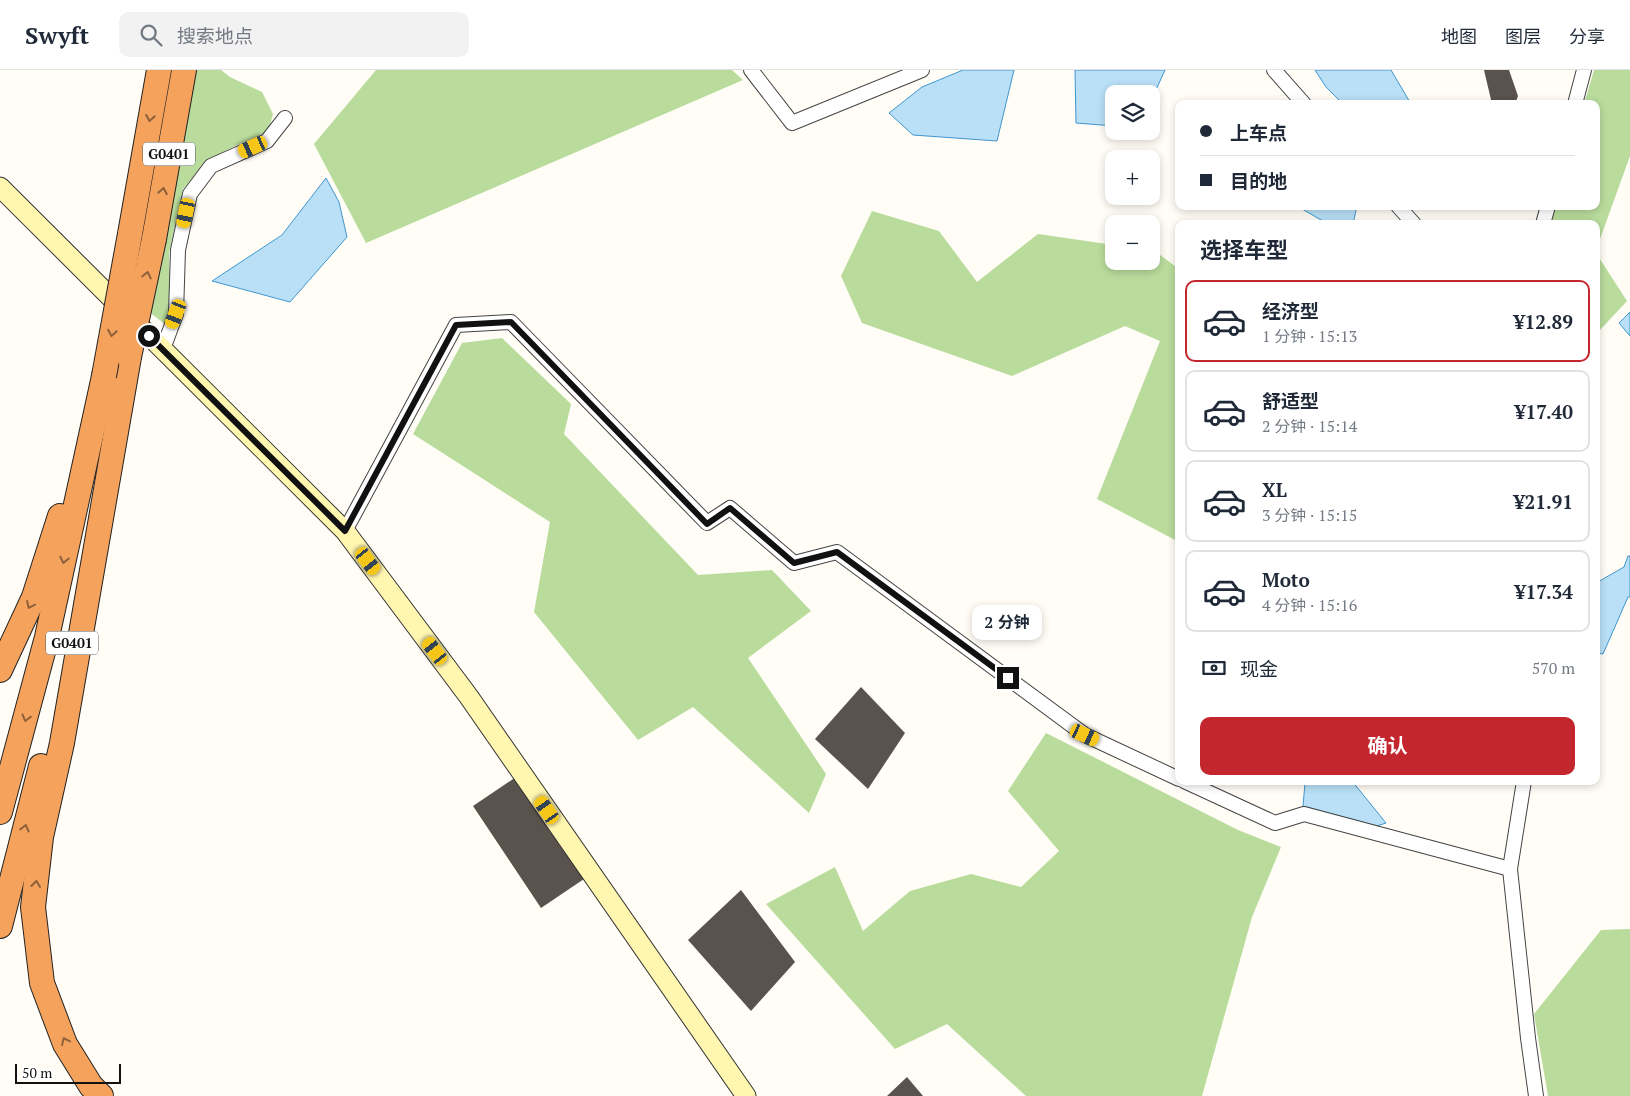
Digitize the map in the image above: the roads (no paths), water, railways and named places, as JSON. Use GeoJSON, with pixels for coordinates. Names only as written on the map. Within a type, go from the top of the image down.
{"type":"FeatureCollection","features":[{"type":"Feature","properties":{"kind":"highway","name":"G0401"},"geometry":{"type":"LineString","coordinates":[[0,812],[47,637],[104,376],[159,70]]}},
{"type":"Feature","properties":{"kind":"highway","name":"G0401"},"geometry":{"type":"LineString","coordinates":[[0,926],[72,643],[154,239],[184,70]]}},
{"type":"Feature","properties":{"kind":"highway"},"geometry":{"type":"LineString","coordinates":[[101,1096],[91,1086],[65,1044],[42,983],[34,907],[41,837],[62,743],[129,357]]}},
{"type":"Feature","properties":{"kind":"highway"},"geometry":{"type":"LineString","coordinates":[[0,670],[34,597],[104,376]]}},
{"type":"Feature","properties":{"kind":"main road"},"geometry":{"type":"LineString","coordinates":[[0,187],[345,531],[469,697],[746,1096]]}},
{"type":"Feature","properties":{"kind":"street"},"geometry":{"type":"LineString","coordinates":[[751,70],[792,123],[922,70]]}},
{"type":"Feature","properties":{"kind":"street"},"geometry":{"type":"LineString","coordinates":[[1274,70],[1300,100]]}},
{"type":"Feature","properties":{"kind":"street"},"geometry":{"type":"LineString","coordinates":[[1576,100],[1584,70]]}},
{"type":"Feature","properties":{"kind":"street"},"geometry":{"type":"LineString","coordinates":[[163,349],[176,314],[178,250],[190,194],[211,166],[267,141],[285,118]]}},
{"type":"Feature","properties":{"kind":"street"},"geometry":{"type":"LineString","coordinates":[[1402,210],[1410,220]]}},
{"type":"Feature","properties":{"kind":"street"},"geometry":{"type":"LineString","coordinates":[[345,531],[456,325],[511,322],[707,524],[730,508],[794,563],[837,552],[1085,735],[1175,777]]}},
{"type":"Feature","properties":{"kind":"street"},"geometry":{"type":"LineString","coordinates":[[1193,785],[1275,823],[1304,814],[1510,869]]}},
{"type":"Feature","properties":{"kind":"street"},"geometry":{"type":"LineString","coordinates":[[1523,785],[1510,869],[1536,1096]]}},
{"type":"Feature","properties":{"kind":"water"},"geometry":{"type":"Polygon","coordinates":[[[963,70],[1014,70],[997,141],[913,135],[889,113],[922,87],[963,70]]]}},
{"type":"Feature","properties":{"kind":"water"},"geometry":{"type":"Polygon","coordinates":[[[1075,70],[1165,70],[1158,85],[1105,85],[1105,125],[1076,123],[1075,70]]]}},
{"type":"Feature","properties":{"kind":"water"},"geometry":{"type":"Polygon","coordinates":[[[1315,70],[1391,70],[1409,100],[1339,100],[1326,87],[1315,70]]]}},
{"type":"Feature","properties":{"kind":"water"},"geometry":{"type":"Polygon","coordinates":[[[326,178],[339,202],[347,237],[290,302],[212,281],[282,235],[326,178]]]}},
{"type":"Feature","properties":{"kind":"water"},"geometry":{"type":"Polygon","coordinates":[[[1304,210],[1356,210],[1354,220],[1321,220],[1304,210]]]}},
{"type":"Feature","properties":{"kind":"water"},"geometry":{"type":"Polygon","coordinates":[[[1630,312],[1630,336],[1619,323],[1630,312]]]}},
{"type":"Feature","properties":{"kind":"water"},"geometry":{"type":"Polygon","coordinates":[[[1628,556],[1630,556],[1630,597],[1628,597],[1603,654],[1600,654],[1600,581],[1624,567],[1628,556]]]}},
{"type":"Feature","properties":{"kind":"water"},"geometry":{"type":"Polygon","coordinates":[[[1305,785],[1355,785],[1386,823],[1377,826],[1303,806],[1305,785]]]}}]}
